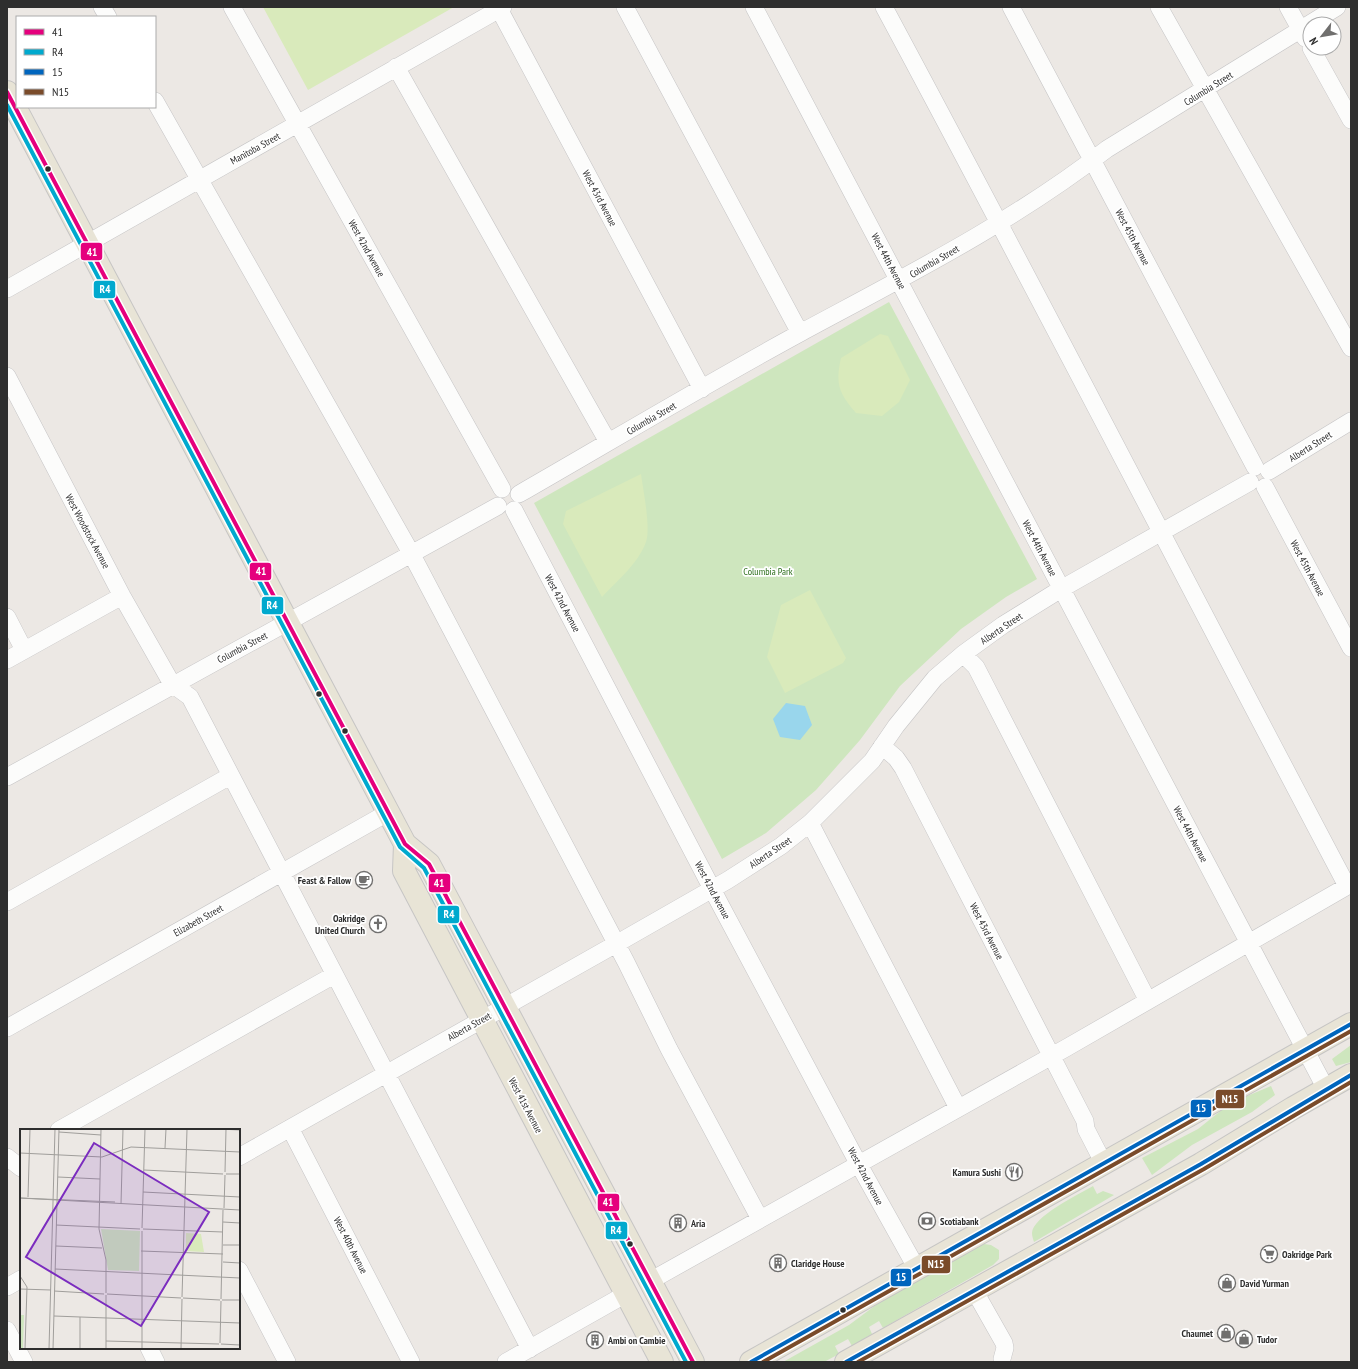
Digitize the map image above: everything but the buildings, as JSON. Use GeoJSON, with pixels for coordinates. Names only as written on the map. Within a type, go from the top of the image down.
{"type":"FeatureCollection","features":[{"type":"Feature","properties":{"kind":"main road","name":"West 41st Avenue"},"geometry":{"type":"LineString","coordinates":[[7,92],[289,622],[405,844],[429,864],[693,1362]]}},
{"type":"Feature","properties":{"kind":"main road","name":"West 41st Avenue"},"geometry":{"type":"LineString","coordinates":[[405,844],[404,871],[662,1362]]}},
{"type":"Feature","properties":{"kind":"main road"},"geometry":{"type":"LineString","coordinates":[[751,1362],[1351,1024]]}},
{"type":"Feature","properties":{"kind":"main road"},"geometry":{"type":"LineString","coordinates":[[846,1362],[1201,1164],[1351,1075]]}},
{"type":"Feature","properties":{"kind":"street"},"geometry":{"type":"LineString","coordinates":[[102,7],[107,16]]}},
{"type":"Feature","properties":{"kind":"street","name":"West 42nd Avenue"},"geometry":{"type":"LineString","coordinates":[[232,7],[502,489]]}},
{"type":"Feature","properties":{"kind":"street"},"geometry":{"type":"LineString","coordinates":[[625,7],[800,333]]}},
{"type":"Feature","properties":{"kind":"street","name":"West 44th Avenue"},"geometry":{"type":"LineString","coordinates":[[754,7],[1326,1089]]}},
{"type":"Feature","properties":{"kind":"street"},"geometry":{"type":"LineString","coordinates":[[650,1281],[858,1163],[1052,1056],[1349,885],[1161,534],[1000,223],[884,7]]}},
{"type":"Feature","properties":{"kind":"street","name":"West 45th Avenue"},"geometry":{"type":"LineString","coordinates":[[1011,7],[1351,648]]}},
{"type":"Feature","properties":{"kind":"street"},"geometry":{"type":"LineString","coordinates":[[1159,7],[1351,348]]}},
{"type":"Feature","properties":{"kind":"street"},"geometry":{"type":"LineString","coordinates":[[1288,7],[1302,33]]}},
{"type":"Feature","properties":{"kind":"street","name":"Columbia Street"},"geometry":{"type":"LineString","coordinates":[[519,494],[800,333],[899,281],[1000,223],[1108,149],[1337,7]]}},
{"type":"Feature","properties":{"kind":"street","name":"Manitoba Street"},"geometry":{"type":"LineString","coordinates":[[7,289],[198,178],[298,124],[500,8]]}},
{"type":"Feature","properties":{"kind":"street","name":"West 43rd Avenue"},"geometry":{"type":"LineString","coordinates":[[500,8],[702,389]]}},
{"type":"Feature","properties":{"kind":"street"},"geometry":{"type":"LineString","coordinates":[[1315,56],[1351,120]]}},
{"type":"Feature","properties":{"kind":"street"},"geometry":{"type":"LineString","coordinates":[[396,67],[608,442]]}},
{"type":"Feature","properties":{"kind":"street"},"geometry":{"type":"LineString","coordinates":[[156,103],[411,553],[616,944],[669,1049],[760,1218]]}},
{"type":"Feature","properties":{"kind":"street","name":"West Woodstock Avenue"},"geometry":{"type":"LineString","coordinates":[[7,376],[122,596],[172,684]]}},
{"type":"Feature","properties":{"kind":"street","name":"Alberta Street"},"geometry":{"type":"LineString","coordinates":[[240,1156],[712,889],[781,846],[810,823],[872,761],[896,726],[935,678],[963,654],[1003,625],[1061,589],[1260,477],[1351,421]]}},
{"type":"Feature","properties":{"kind":"street"},"geometry":{"type":"LineString","coordinates":[[510,487],[519,494],[520,501],[506,508],[497,494],[502,489],[510,487]]}},
{"type":"Feature","properties":{"kind":"street","name":"West 42nd Avenue"},"geometry":{"type":"LineString","coordinates":[[506,508],[858,1163],[917,1269]]}},
{"type":"Feature","properties":{"kind":"street","name":"Columbia Street"},"geometry":{"type":"LineString","coordinates":[[7,778],[172,684],[289,622],[411,553],[506,508]]}},
{"type":"Feature","properties":{"kind":"street"},"geometry":{"type":"LineString","coordinates":[[7,660],[122,596]]}},
{"type":"Feature","properties":{"kind":"street"},"geometry":{"type":"LineString","coordinates":[[7,617],[24,650]]}},
{"type":"Feature","properties":{"kind":"street"},"geometry":{"type":"LineString","coordinates":[[963,654],[976,667],[1148,1001]]}},
{"type":"Feature","properties":{"kind":"street"},"geometry":{"type":"LineString","coordinates":[[172,684],[190,697],[280,873],[530,1349]]}},
{"type":"Feature","properties":{"kind":"street","name":"West 43rd Avenue"},"geometry":{"type":"LineString","coordinates":[[882,746],[896,758],[903,768],[1085,1121],[1097,1130],[1109,1161]]}},
{"type":"Feature","properties":{"kind":"street"},"geometry":{"type":"LineString","coordinates":[[7,902],[230,776]]}},
{"type":"Feature","properties":{"kind":"street","name":"Elizabeth Street"},"geometry":{"type":"LineString","coordinates":[[7,1028],[389,812]]}},
{"type":"Feature","properties":{"kind":"street"},"geometry":{"type":"LineString","coordinates":[[810,823],[958,1108]]}},
{"type":"Feature","properties":{"kind":"street"},"geometry":{"type":"LineString","coordinates":[[61,1129],[334,974]]}},
{"type":"Feature","properties":{"kind":"street","name":"West 40th Avenue"},"geometry":{"type":"LineString","coordinates":[[290,1128],[411,1362]]}},
{"type":"Feature","properties":{"kind":"street"},"geometry":{"type":"LineString","coordinates":[[240,1272],[288,1362]]}},
{"type":"Feature","properties":{"kind":"street"},"geometry":{"type":"LineString","coordinates":[[7,1287],[20,1280]]}},
{"type":"Feature","properties":{"kind":"street"},"geometry":{"type":"LineString","coordinates":[[974,1290],[1004,1343],[1005,1348],[1002,1359]]}},
{"type":"Feature","properties":{"kind":"street"},"geometry":{"type":"LineString","coordinates":[[506,1362],[626,1294]]}},
{"type":"Feature","properties":{"kind":"street"},"geometry":{"type":"LineString","coordinates":[[7,1330],[24,1362]]}},
{"type":"Feature","properties":{"kind":"street"},"geometry":{"type":"LineString","coordinates":[[150,1349],[156,1362]]}},
{"type":"Feature","properties":{"kind":"green space"},"geometry":{"type":"Polygon","coordinates":[[[263,7],[454,7],[308,90],[263,7]]]}},
{"type":"Feature","properties":{"kind":"green space","name":"Columbia Park"},"geometry":{"type":"Polygon","coordinates":[[[889,302],[1037,579],[1006,597],[961,629],[900,686],[860,740],[816,790],[766,833],[722,859],[534,503],[889,302]]]}},
{"type":"Feature","properties":{"kind":"green space"},"geometry":{"type":"Polygon","coordinates":[[[880,334],[888,336],[910,380],[899,402],[882,416],[856,413],[842,394],[840,388],[838,375],[841,358],[880,334]]]}},
{"type":"Feature","properties":{"kind":"green space"},"geometry":{"type":"Polygon","coordinates":[[[641,474],[648,528],[646,542],[633,565],[602,597],[563,524],[566,511],[641,474]]]}},
{"type":"Feature","properties":{"kind":"green space"},"geometry":{"type":"Polygon","coordinates":[[[810,590],[846,658],[843,663],[785,693],[767,657],[781,605],[810,590]]]}},
{"type":"Feature","properties":{"kind":"green space"},"geometry":{"type":"Polygon","coordinates":[[[1351,1045],[1351,1062],[1336,1066],[1332,1059],[1351,1045]]]}},
{"type":"Feature","properties":{"kind":"green space"},"geometry":{"type":"Polygon","coordinates":[[[1271,1086],[1275,1095],[1252,1112],[1192,1145],[1152,1175],[1142,1158],[1198,1129],[1223,1109],[1240,1099],[1271,1086]]]}},
{"type":"Feature","properties":{"kind":"green space"},"geometry":{"type":"Polygon","coordinates":[[[1093,1186],[1097,1194],[1103,1191],[1114,1195],[1034,1242],[1032,1233],[1034,1227],[1040,1220],[1057,1206],[1093,1186]]]}},
{"type":"Feature","properties":{"kind":"green space"},"geometry":{"type":"Polygon","coordinates":[[[984,1244],[991,1245],[999,1250],[999,1259],[993,1265],[883,1328],[879,1321],[869,1327],[872,1334],[852,1346],[848,1339],[835,1346],[839,1354],[824,1362],[783,1362],[849,1325],[892,1293],[976,1246],[984,1244]]]}},
{"type":"Feature","properties":{"kind":"water"},"geometry":{"type":"Polygon","coordinates":[[[786,703],[805,706],[812,725],[800,740],[780,737],[773,719],[786,703]]]}},
{"type":"Feature","properties":{"kind":"transit line","name":"41"},"geometry":{"type":"LineString","coordinates":[[7,92],[405,844],[429,864],[693,1362]]}},
{"type":"Feature","properties":{"kind":"transit line","name":"R4"},"geometry":{"type":"LineString","coordinates":[[7,105],[400,847],[424,868],[686,1362]]}},
{"type":"Feature","properties":{"kind":"transit line","name":"15"},"geometry":{"type":"LineString","coordinates":[[751,1362],[1351,1024]]}},
{"type":"Feature","properties":{"kind":"transit line","name":"N15"},"geometry":{"type":"LineString","coordinates":[[763,1362],[1351,1031]]}},
{"type":"Feature","properties":{"kind":"transit line","name":"15"},"geometry":{"type":"LineString","coordinates":[[846,1362],[1201,1164],[1351,1075]]}},
{"type":"Feature","properties":{"kind":"transit line","name":"N15"},"geometry":{"type":"LineString","coordinates":[[858,1362],[1204,1169],[1351,1082]]}},
{"type":"Feature","properties":{"kind":"place","name":"Feast & Fallow"},"geometry":{"type":"Point","coordinates":[364,880]}},
{"type":"Feature","properties":{"kind":"place","name":"Oakridge United Church"},"geometry":{"type":"Point","coordinates":[378,924]}},
{"type":"Feature","properties":{"kind":"place","name":"Kamura Sushi"},"geometry":{"type":"Point","coordinates":[1014,1172]}},
{"type":"Feature","properties":{"kind":"place","name":"Scotiabank"},"geometry":{"type":"Point","coordinates":[927,1221]}},
{"type":"Feature","properties":{"kind":"place","name":"Aria"},"geometry":{"type":"Point","coordinates":[678,1223]}},
{"type":"Feature","properties":{"kind":"place","name":"Oakridge Park"},"geometry":{"type":"Point","coordinates":[1269,1254]}},
{"type":"Feature","properties":{"kind":"place","name":"Claridge House"},"geometry":{"type":"Point","coordinates":[778,1263]}},
{"type":"Feature","properties":{"kind":"place","name":"David Yurman"},"geometry":{"type":"Point","coordinates":[1227,1283]}},
{"type":"Feature","properties":{"kind":"place","name":"Chaumet"},"geometry":{"type":"Point","coordinates":[1226,1333]}},
{"type":"Feature","properties":{"kind":"place","name":"Tudor"},"geometry":{"type":"Point","coordinates":[1244,1339]}},
{"type":"Feature","properties":{"kind":"place","name":"Ambi on Cambie"},"geometry":{"type":"Point","coordinates":[595,1340]}}]}
